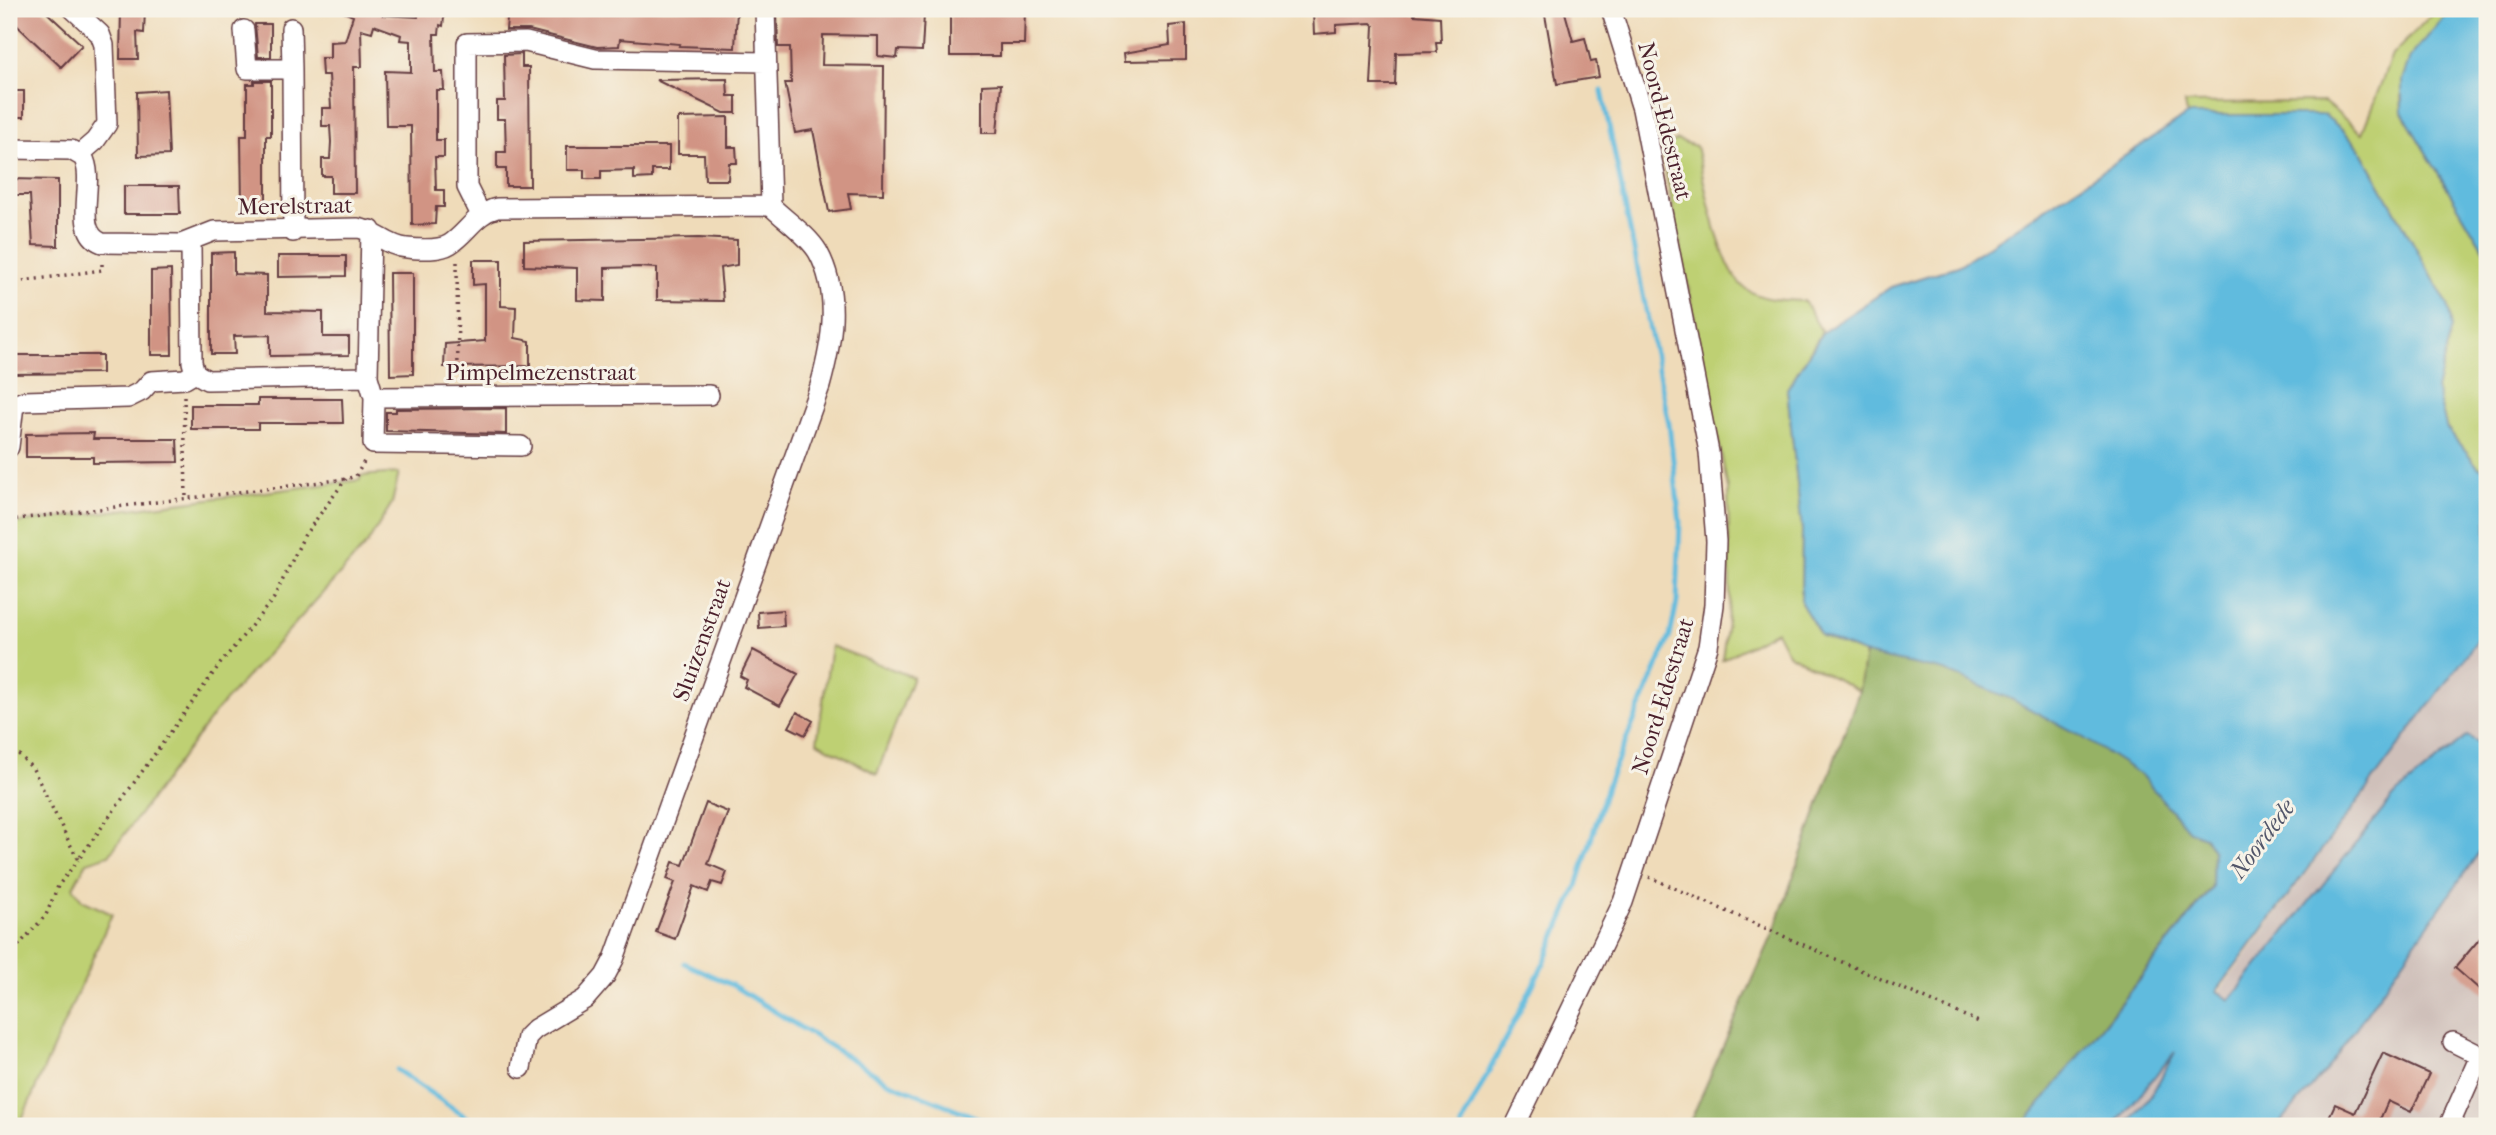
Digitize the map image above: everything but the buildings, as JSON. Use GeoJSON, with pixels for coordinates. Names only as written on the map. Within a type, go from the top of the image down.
{"type":"FeatureCollection","features":[{"type":"Feature","properties":{"kind":"street"},"geometry":{"type":"LineString","coordinates":[[73,9],[100,21],[100,34],[104,45],[107,124],[95,141],[80,154]]}},
{"type":"Feature","properties":{"kind":"street"},"geometry":{"type":"LineString","coordinates":[[452,243],[481,215],[510,207],[771,206],[765,9]]}},
{"type":"Feature","properties":{"kind":"street","name":"Noord-Edestraat"},"geometry":{"type":"LineString","coordinates":[[1515,1126],[1600,954],[1634,870],[1708,648],[1714,606],[1716,541],[1709,452],[1656,172],[1642,109],[1611,9]]}},
{"type":"Feature","properties":{"kind":"street"},"geometry":{"type":"LineString","coordinates":[[291,29],[293,232]]}},
{"type":"Feature","properties":{"kind":"street"},"geometry":{"type":"LineString","coordinates":[[244,30],[247,69],[292,69]]}},
{"type":"Feature","properties":{"kind":"street"},"geometry":{"type":"LineString","coordinates":[[481,215],[467,187],[467,43],[526,42],[595,59],[765,62]]}},
{"type":"Feature","properties":{"kind":"street"},"geometry":{"type":"LineString","coordinates":[[9,149],[71,150],[80,154],[87,168],[87,229],[92,239],[102,243]]}},
{"type":"Feature","properties":{"kind":"street","name":"Sluizenstraat"},"geometry":{"type":"LineString","coordinates":[[522,1068],[527,1037],[539,1026],[585,999],[605,976],[614,959],[820,386],[833,327],[826,273],[817,251],[771,206]]}},
{"type":"Feature","properties":{"kind":"street","name":"Merelstraat"},"geometry":{"type":"LineString","coordinates":[[102,243],[191,243],[214,231],[293,232],[312,228],[371,230],[400,247],[441,248],[452,243]]}},
{"type":"Feature","properties":{"kind":"street"},"geometry":{"type":"LineString","coordinates":[[371,230],[368,377],[374,397],[373,444],[521,446]]}},
{"type":"Feature","properties":{"kind":"street"},"geometry":{"type":"LineString","coordinates":[[190,376],[191,243]]}},
{"type":"Feature","properties":{"kind":"street"},"geometry":{"type":"LineString","coordinates":[[9,447],[14,405],[24,401],[128,398],[142,391],[151,381],[190,376],[207,380],[368,377]]}},
{"type":"Feature","properties":{"kind":"street","name":"Pimpelmezenstraat"},"geometry":{"type":"LineString","coordinates":[[374,397],[709,395]]}},
{"type":"Feature","properties":{"kind":"street"},"geometry":{"type":"LineString","coordinates":[[2449,1126],[2484,1057],[2453,1042]]}},
{"type":"Feature","properties":{"kind":"path"},"geometry":{"type":"LineString","coordinates":[[9,283],[102,270],[102,243]]}},
{"type":"Feature","properties":{"kind":"path"},"geometry":{"type":"LineString","coordinates":[[452,243],[458,276],[457,397]]}},
{"type":"Feature","properties":{"kind":"path"},"geometry":{"type":"LineString","coordinates":[[186,499],[190,376]]}},
{"type":"Feature","properties":{"kind":"path"},"geometry":{"type":"LineString","coordinates":[[9,520],[346,479],[356,476],[363,467],[373,444]]}},
{"type":"Feature","properties":{"kind":"path"},"geometry":{"type":"LineString","coordinates":[[9,956],[46,915],[58,886],[220,664],[274,598],[304,536],[346,479]]}},
{"type":"Feature","properties":{"kind":"path"},"geometry":{"type":"LineString","coordinates":[[9,744],[33,769],[78,860]]}},
{"type":"Feature","properties":{"kind":"path"},"geometry":{"type":"LineString","coordinates":[[1634,870],[1981,1023]]}},
{"type":"Feature","properties":{"kind":"shaded area"},"geometry":{"type":"Polygon","coordinates":[[[2487,627],[2487,1126],[2114,1126],[2178,1048],[2487,627]]]}},
{"type":"Feature","properties":{"kind":"green space"},"geometry":{"type":"Polygon","coordinates":[[[2437,9],[2455,9],[2442,20],[2401,96],[2402,112],[2487,255],[2487,470],[2478,467],[2447,429],[2436,389],[2452,328],[2448,305],[2362,152],[2343,130],[2324,115],[2187,115],[2185,103],[2324,102],[2362,133],[2392,55],[2437,9]]]}},
{"type":"Feature","properties":{"kind":"green space"},"geometry":{"type":"Polygon","coordinates":[[[1677,140],[1696,146],[1720,245],[1736,279],[1746,289],[1760,296],[1804,301],[1822,332],[1787,389],[1802,530],[1801,603],[1821,636],[1865,654],[1859,691],[1788,654],[1776,631],[1722,660],[1730,598],[1728,489],[1663,158],[1668,146],[1677,140]]]}},
{"type":"Feature","properties":{"kind":"green space"},"geometry":{"type":"Polygon","coordinates":[[[399,473],[392,503],[367,544],[217,710],[109,855],[87,862],[73,887],[82,900],[112,914],[19,1126],[9,1126],[9,524],[399,473]]]}},
{"type":"Feature","properties":{"kind":"green space"},"geometry":{"type":"Polygon","coordinates":[[[831,646],[913,677],[877,774],[817,742],[831,646]]]}},
{"type":"Feature","properties":{"kind":"green space"},"geometry":{"type":"Polygon","coordinates":[[[1865,654],[1914,663],[1965,677],[2018,701],[2123,761],[2149,783],[2186,825],[2205,837],[2213,850],[2212,887],[2023,1126],[1688,1126],[1773,934],[1859,691],[1865,654]]]}},
{"type":"Feature","properties":{"kind":"water"},"geometry":{"type":"Polygon","coordinates":[[[2455,9],[2487,9],[2487,255],[2402,112],[2402,80],[2410,57],[2455,9]]]}},
{"type":"Feature","properties":{"kind":"water","name":"Noordede"},"geometry":{"type":"Polygon","coordinates":[[[2187,115],[2324,115],[2343,130],[2362,152],[2448,305],[2452,328],[2436,389],[2447,429],[2478,467],[2487,470],[2487,627],[2217,991],[2230,1000],[2394,796],[2467,736],[2481,744],[2487,753],[2487,841],[2325,1072],[2277,1126],[2125,1126],[2151,1096],[2175,1052],[2114,1126],[2023,1126],[2212,888],[2213,850],[2205,837],[2189,831],[2141,775],[2079,735],[2011,699],[1945,671],[1865,654],[1821,636],[1801,603],[1802,530],[1787,389],[1823,332],[1891,287],[1958,266],[2187,115]]]}},
{"type":"Feature","properties":{"kind":"waterway"},"geometry":{"type":"LineString","coordinates":[[1461,1126],[1544,963],[1577,886],[1608,783],[1670,636],[1677,602],[1680,522],[1669,424],[1602,91]]}},
{"type":"Feature","properties":{"kind":"waterway"},"geometry":{"type":"LineString","coordinates":[[684,963],[732,985],[888,1082],[998,1126]]}},
{"type":"Feature","properties":{"kind":"waterway"},"geometry":{"type":"LineString","coordinates":[[397,1070],[479,1126]]}}]}
